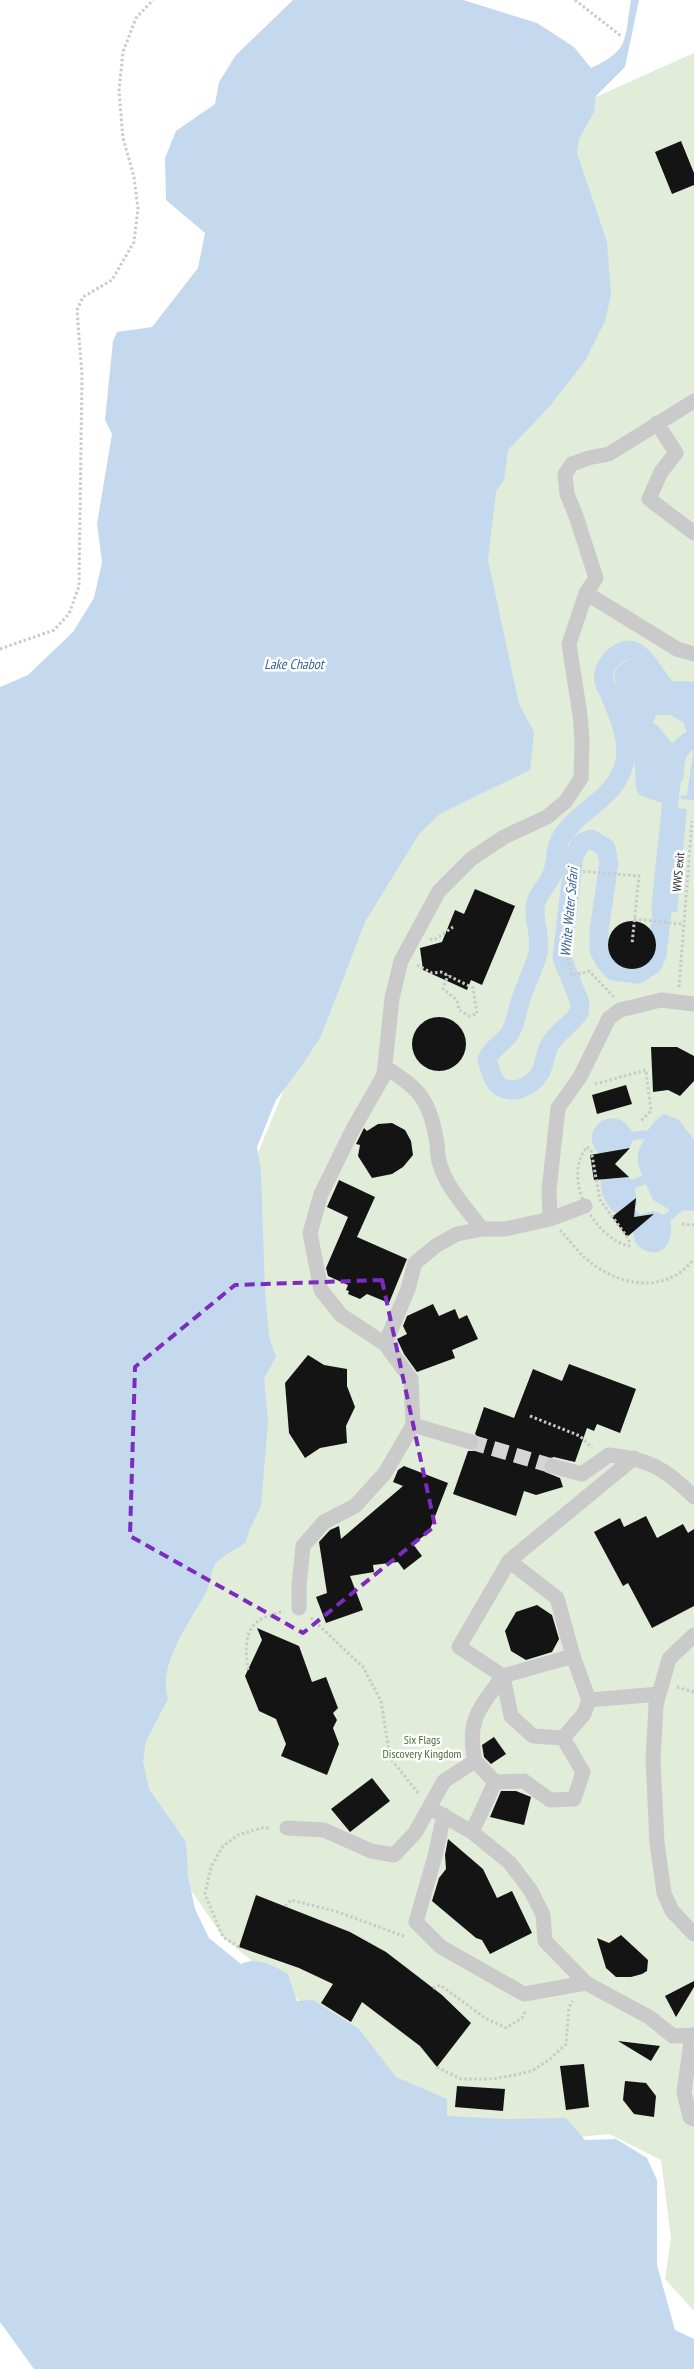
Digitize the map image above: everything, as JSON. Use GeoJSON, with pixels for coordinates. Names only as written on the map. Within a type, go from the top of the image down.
{"type":"FeatureCollection","features":[{"type":"Feature","properties":{"kind":"street"},"geometry":{"type":"LineString","coordinates":[[299,1608],[298,1586],[303,1546],[324,1522],[355,1506],[385,1473],[413,1425],[411,1379],[385,1344],[340,1315],[322,1290],[310,1234],[321,1194],[352,1131],[384,1075],[392,998],[401,961],[439,891],[471,860],[504,837],[547,817],[566,801],[581,778],[582,740],[580,715],[569,644],[586,593],[596,578],[567,494],[565,474],[572,464],[588,458],[609,454],[694,401]]}},
{"type":"Feature","properties":{"kind":"street"},"geometry":{"type":"LineString","coordinates":[[657,424],[676,453],[661,472],[649,500],[694,533]]}},
{"type":"Feature","properties":{"kind":"street"},"geometry":{"type":"LineString","coordinates":[[586,593],[645,631],[677,649],[694,654]]}},
{"type":"Feature","properties":{"kind":"street"},"geometry":{"type":"LineString","coordinates":[[550,1219],[549,1190],[558,1108],[580,1077],[609,1018],[620,1010],[661,1000],[694,1004]]}},
{"type":"Feature","properties":{"kind":"street"},"geometry":{"type":"LineString","coordinates":[[385,1066],[408,1082],[423,1097],[436,1139],[438,1161],[446,1179],[482,1229]]}},
{"type":"Feature","properties":{"kind":"street"},"geometry":{"type":"LineString","coordinates":[[385,1344],[408,1289],[415,1264],[437,1246],[457,1234],[482,1229],[505,1229],[550,1219],[585,1206]]}},
{"type":"Feature","properties":{"kind":"street"},"geometry":{"type":"LineString","coordinates":[[413,1425],[471,1442]]}},
{"type":"Feature","properties":{"kind":"street"},"geometry":{"type":"LineString","coordinates":[[552,1466],[582,1474],[609,1455],[634,1458],[653,1464],[694,1497]]}},
{"type":"Feature","properties":{"kind":"street"},"geometry":{"type":"LineString","coordinates":[[563,1738],[534,1736],[511,1716],[503,1676],[459,1647],[509,1561],[634,1458]]}},
{"type":"Feature","properties":{"kind":"street"},"geometry":{"type":"LineString","coordinates":[[509,1561],[557,1598],[589,1700],[584,1714],[563,1738]]}},
{"type":"Feature","properties":{"kind":"street"},"geometry":{"type":"LineString","coordinates":[[694,1635],[669,1659],[656,1705],[653,1759],[657,1843],[664,1893],[672,1911],[694,1934]]}},
{"type":"Feature","properties":{"kind":"street"},"geometry":{"type":"LineString","coordinates":[[563,1738],[583,1772],[574,1799],[550,1800],[524,1781],[495,1782],[475,1761],[471,1741],[475,1715],[503,1676],[574,1656]]}},
{"type":"Feature","properties":{"kind":"street"},"geometry":{"type":"LineString","coordinates":[[589,1700],[659,1694]]}},
{"type":"Feature","properties":{"kind":"street"},"geometry":{"type":"LineString","coordinates":[[475,1761],[444,1781],[437,1812],[435,1856],[416,1922],[442,1947],[524,1994],[586,1983]]}},
{"type":"Feature","properties":{"kind":"street"},"geometry":{"type":"LineString","coordinates":[[472,1832],[495,1782]]}},
{"type":"Feature","properties":{"kind":"street"},"geometry":{"type":"LineString","coordinates":[[287,1828],[324,1830],[371,1851],[394,1855],[437,1812]]}},
{"type":"Feature","properties":{"kind":"street"},"geometry":{"type":"LineString","coordinates":[[437,1812],[472,1832],[510,1863],[526,1884],[543,1915],[545,1941],[586,1983],[649,2017],[673,2036],[693,2035],[684,2092],[690,2117],[694,2119]]}},
{"type":"Feature","properties":{"kind":"path"},"geometry":{"type":"LineString","coordinates":[[0,648],[54,630],[69,614],[79,586],[82,375],[77,310],[83,297],[112,280],[134,242],[138,210],[134,177],[123,138],[118,91],[123,52],[136,18],[153,0]]}},
{"type":"Feature","properties":{"kind":"path"},"geometry":{"type":"LineString","coordinates":[[575,0],[621,36]]}},
{"type":"Feature","properties":{"kind":"path","name":"WWS exit"},"geometry":{"type":"LineString","coordinates":[[678,1002],[682,924],[692,821]]}},
{"type":"Feature","properties":{"kind":"path"},"geometry":{"type":"LineString","coordinates":[[629,1007],[616,998],[589,971],[572,976],[568,960],[578,872],[639,876],[632,944]]}},
{"type":"Feature","properties":{"kind":"path"},"geometry":{"type":"LineString","coordinates":[[634,919],[682,924]]}},
{"type":"Feature","properties":{"kind":"path"},"geometry":{"type":"LineString","coordinates":[[432,973],[441,972],[448,975],[473,988],[478,1014],[469,1016],[459,1010],[456,1000],[443,989],[448,975]]}},
{"type":"Feature","properties":{"kind":"path"},"geometry":{"type":"LineString","coordinates":[[591,1086],[646,1070],[651,1111],[640,1122]]}},
{"type":"Feature","properties":{"kind":"path"},"geometry":{"type":"LineString","coordinates":[[587,1147],[591,1150],[600,1200],[628,1238],[629,1246]]}},
{"type":"Feature","properties":{"kind":"path"},"geometry":{"type":"LineString","coordinates":[[550,1219],[585,1258],[604,1270],[626,1280],[641,1284],[654,1284],[671,1279],[681,1273],[694,1259]]}},
{"type":"Feature","properties":{"kind":"path"},"geometry":{"type":"LineString","coordinates":[[682,1224],[694,1224]]}},
{"type":"Feature","properties":{"kind":"path"},"geometry":{"type":"LineString","coordinates":[[530,1416],[580,1436],[603,1459]]}},
{"type":"Feature","properties":{"kind":"path"},"geometry":{"type":"LineString","coordinates":[[248,1670],[246,1657],[248,1636],[257,1621],[285,1610],[299,1608],[363,1667],[381,1702],[390,1758],[437,1812]]}},
{"type":"Feature","properties":{"kind":"path"},"geometry":{"type":"LineString","coordinates":[[239,1947],[223,1937],[205,1894],[211,1867],[223,1846],[238,1836],[260,1828],[287,1828]]}},
{"type":"Feature","properties":{"kind":"path"},"geometry":{"type":"LineString","coordinates":[[285,1906],[292,1900],[338,1912],[407,1937]]}},
{"type":"Feature","properties":{"kind":"path"},"geometry":{"type":"LineString","coordinates":[[437,2067],[461,2079],[492,2079],[532,2071],[550,2059],[566,2044],[569,2007],[586,1983]]}},
{"type":"Feature","properties":{"kind":"path"},"geometry":{"type":"LineString","coordinates":[[433,1988],[440,1985],[485,2018],[506,2028],[522,2018],[526,2009],[522,1993]]}},
{"type":"Feature","properties":{"kind":"highlighted area"},"geometry":{"type":"Polygon","coordinates":[[[382,1280],[435,1526],[303,1633],[130,1536],[135,1367],[235,1285],[382,1280]]]}},
{"type":"Feature","properties":{"kind":"green space","name":"Six Flags Discovery Kingdom"},"geometry":{"type":"Polygon","coordinates":[[[694,53],[694,2311],[665,2279],[671,2238],[661,2160],[609,2134],[452,2150],[311,2010],[223,1937],[162,1848],[129,1773],[251,1170],[389,833],[448,511],[551,184],[578,105],[694,53]]]}},
{"type":"Feature","properties":{"kind":"water","name":"Lake Chabot"},"geometry":{"type":"Polygon","coordinates":[[[293,0],[463,0],[537,23],[574,47],[591,68],[604,62],[619,49],[626,34],[631,0],[639,0],[625,67],[596,96],[594,112],[579,139],[577,153],[607,242],[611,295],[605,321],[585,361],[549,407],[508,450],[504,480],[496,491],[488,560],[519,704],[534,732],[530,770],[441,813],[419,834],[365,922],[321,1036],[276,1100],[257,1147],[261,1171],[265,1292],[269,1337],[276,1357],[264,1378],[268,1421],[261,1506],[246,1542],[224,1556],[215,1565],[207,1590],[177,1643],[167,1671],[168,1699],[146,1741],[143,1762],[149,1789],[186,1842],[188,1876],[195,1909],[209,1938],[241,1964],[253,1961],[259,1962],[271,1965],[288,1974],[297,2001],[313,2000],[359,2029],[396,2077],[447,2099],[447,2116],[504,2119],[566,2118],[585,2140],[616,2139],[647,2158],[657,2180],[657,2265],[675,2330],[694,2339],[694,2369],[34,2369],[0,2322],[0,687],[28,675],[73,632],[94,598],[102,562],[97,524],[112,434],[105,420],[113,341],[117,332],[152,327],[198,268],[205,233],[166,200],[165,158],[176,131],[215,104],[219,82],[236,55],[293,0]]]}},
{"type":"Feature","properties":{"kind":"water"},"geometry":{"type":"Polygon","coordinates":[[[629,660],[638,660],[665,692],[681,697],[694,698],[694,732],[687,733],[683,722],[670,715],[656,715],[653,723],[658,726],[683,757],[678,808],[687,809],[677,912],[651,911],[662,803],[639,795],[636,788],[633,733],[614,678],[618,667],[629,660]]]}},
{"type":"Feature","properties":{"kind":"water"},"geometry":{"type":"Polygon","coordinates":[[[694,747],[694,800],[681,799],[681,796],[687,795],[694,747]]]}},
{"type":"Feature","properties":{"kind":"water"},"geometry":{"type":"Polygon","coordinates":[[[664,1114],[679,1120],[694,1140],[694,1211],[683,1210],[670,1221],[671,1235],[666,1246],[656,1252],[649,1252],[639,1247],[631,1227],[606,1202],[601,1183],[603,1157],[595,1148],[592,1139],[594,1130],[606,1119],[615,1118],[624,1122],[632,1132],[648,1130],[664,1114]],[[645,1139],[633,1140],[627,1153],[615,1159],[616,1166],[632,1180],[642,1176],[638,1156],[645,1139]],[[646,1184],[635,1188],[637,1203],[635,1209],[640,1215],[653,1211],[664,1215],[670,1210],[653,1200],[646,1184]]]}},
{"type":"Feature","properties":{"kind":"building"},"geometry":{"type":"Polygon","coordinates":[[[681,141],[694,173],[694,185],[672,194],[655,152],[681,141]]]}},
{"type":"Feature","properties":{"kind":"building"},"geometry":{"type":"Polygon","coordinates":[[[475,889],[515,906],[482,985],[471,980],[467,990],[423,970],[420,948],[442,942],[455,910],[464,914],[475,889]]]}},
{"type":"Feature","properties":{"kind":"building"},"geometry":{"type":"Polygon","coordinates":[[[627,921],[637,921],[649,928],[656,940],[656,950],[649,962],[637,969],[627,969],[619,965],[612,958],[608,950],[608,940],[612,932],[619,925],[627,921]]]}},
{"type":"Feature","properties":{"kind":"building"},"geometry":{"type":"Polygon","coordinates":[[[434,1017],[444,1017],[454,1021],[462,1029],[466,1044],[462,1059],[454,1067],[444,1071],[434,1071],[424,1067],[416,1059],[412,1049],[412,1039],[416,1029],[424,1021],[434,1017]]]}},
{"type":"Feature","properties":{"kind":"building"},"geometry":{"type":"Polygon","coordinates":[[[651,1047],[677,1047],[694,1056],[694,1081],[680,1096],[668,1090],[653,1092],[651,1047]]]}},
{"type":"Feature","properties":{"kind":"building"},"geometry":{"type":"Polygon","coordinates":[[[626,1085],[632,1104],[597,1114],[592,1095],[626,1085]]]}},
{"type":"Feature","properties":{"kind":"building"},"geometry":{"type":"Polygon","coordinates":[[[392,1123],[405,1130],[411,1141],[413,1155],[403,1167],[392,1174],[372,1178],[358,1156],[360,1145],[356,1144],[364,1128],[367,1131],[378,1124],[392,1123]]]}},
{"type":"Feature","properties":{"kind":"building"},"geometry":{"type":"Polygon","coordinates":[[[630,1148],[615,1164],[629,1177],[594,1180],[590,1155],[630,1148]]]}},
{"type":"Feature","properties":{"kind":"building"},"geometry":{"type":"Polygon","coordinates":[[[339,1180],[375,1197],[357,1237],[407,1259],[389,1303],[367,1294],[360,1299],[348,1294],[349,1291],[346,1290],[348,1285],[328,1276],[326,1268],[348,1217],[327,1207],[339,1180]]]}},
{"type":"Feature","properties":{"kind":"building"},"geometry":{"type":"Polygon","coordinates":[[[636,1198],[634,1217],[654,1214],[627,1237],[612,1217],[636,1198]]]}},
{"type":"Feature","properties":{"kind":"building"},"geometry":{"type":"Polygon","coordinates":[[[433,1304],[439,1316],[455,1309],[459,1319],[467,1315],[478,1339],[452,1350],[455,1358],[417,1372],[404,1354],[397,1339],[407,1334],[403,1326],[407,1316],[433,1304]]]}},
{"type":"Feature","properties":{"kind":"building"},"geometry":{"type":"Polygon","coordinates":[[[308,1355],[324,1365],[347,1369],[347,1386],[355,1407],[346,1426],[347,1443],[320,1448],[305,1458],[289,1433],[285,1383],[308,1355]]]}},
{"type":"Feature","properties":{"kind":"building"},"geometry":{"type":"Polygon","coordinates":[[[569,1364],[636,1389],[620,1433],[597,1424],[594,1431],[587,1428],[575,1462],[554,1457],[546,1459],[543,1464],[545,1472],[560,1478],[563,1487],[536,1495],[524,1491],[516,1516],[453,1494],[468,1451],[474,1451],[480,1445],[480,1439],[475,1434],[484,1407],[514,1418],[533,1369],[562,1381],[569,1364]]]}},
{"type":"Feature","properties":{"kind":"building"},"geometry":{"type":"Polygon","coordinates":[[[404,1466],[448,1483],[429,1532],[413,1544],[422,1556],[404,1570],[398,1562],[373,1565],[374,1572],[350,1576],[363,1610],[326,1623],[316,1597],[327,1593],[319,1542],[330,1530],[339,1526],[341,1539],[403,1486],[393,1482],[398,1470],[404,1466]]]}},
{"type":"Feature","properties":{"kind":"building"},"geometry":{"type":"Polygon","coordinates":[[[646,1516],[657,1538],[683,1524],[688,1533],[694,1529],[694,1606],[652,1628],[628,1583],[623,1586],[594,1532],[620,1518],[624,1527],[646,1516]]]}},
{"type":"Feature","properties":{"kind":"building"},"geometry":{"type":"Polygon","coordinates":[[[537,1605],[552,1615],[559,1639],[552,1652],[526,1660],[511,1651],[505,1631],[516,1612],[537,1605]]]}},
{"type":"Feature","properties":{"kind":"building"},"geometry":{"type":"Polygon","coordinates":[[[257,1628],[299,1646],[312,1682],[326,1677],[338,1708],[333,1713],[337,1720],[333,1728],[339,1744],[327,1775],[281,1756],[286,1744],[276,1719],[259,1711],[245,1676],[262,1640],[257,1628]]]}},
{"type":"Feature","properties":{"kind":"building"},"geometry":{"type":"Polygon","coordinates":[[[494,1737],[506,1754],[491,1764],[484,1757],[482,1745],[494,1737]]]}},
{"type":"Feature","properties":{"kind":"building"},"geometry":{"type":"Polygon","coordinates":[[[372,1778],[390,1801],[350,1832],[331,1809],[372,1778]]]}},
{"type":"Feature","properties":{"kind":"building"},"geometry":{"type":"Polygon","coordinates":[[[501,1791],[516,1791],[531,1797],[524,1825],[490,1817],[501,1791]]]}},
{"type":"Feature","properties":{"kind":"building"},"geometry":{"type":"Polygon","coordinates":[[[448,1839],[483,1869],[497,1898],[512,1891],[532,1933],[490,1954],[482,1940],[476,1938],[432,1901],[439,1878],[446,1869],[445,1855],[448,1839]]]}},
{"type":"Feature","properties":{"kind":"building"},"geometry":{"type":"Polygon","coordinates":[[[256,1895],[350,1932],[386,1952],[442,1995],[471,2023],[437,2067],[420,2046],[362,2002],[351,2022],[321,2003],[333,1984],[299,1968],[239,1947],[256,1895]]]}},
{"type":"Feature","properties":{"kind":"building"},"geometry":{"type":"Polygon","coordinates":[[[621,1935],[648,1960],[647,1971],[631,1977],[616,1977],[606,1968],[597,1938],[609,1943],[621,1935]]]}},
{"type":"Feature","properties":{"kind":"building"},"geometry":{"type":"Polygon","coordinates":[[[694,1981],[694,1987],[676,2017],[665,1996],[694,1981]]]}},
{"type":"Feature","properties":{"kind":"building"},"geometry":{"type":"Polygon","coordinates":[[[618,2041],[660,2046],[651,2061],[618,2041]]]}},
{"type":"Feature","properties":{"kind":"building"},"geometry":{"type":"Polygon","coordinates":[[[584,2064],[589,2107],[566,2110],[560,2066],[584,2064]]]}},
{"type":"Feature","properties":{"kind":"building"},"geometry":{"type":"Polygon","coordinates":[[[625,2081],[646,2083],[656,2096],[654,2117],[634,2114],[623,2100],[625,2081]]]}},
{"type":"Feature","properties":{"kind":"building"},"geometry":{"type":"Polygon","coordinates":[[[457,2086],[505,2089],[503,2111],[455,2107],[457,2086]]]}},
{"type":"Feature","properties":{"kind":"waterway","name":"White Water Safari"},"geometry":{"type":"LineString","coordinates":[[665,885],[657,955],[653,964],[638,974],[613,971],[599,950],[599,930],[609,863],[606,848],[591,839],[581,843],[574,856],[562,958],[580,1003],[579,1013],[550,1044],[542,1070],[532,1082],[520,1089],[514,1090],[502,1088],[497,1084],[487,1059],[493,1050],[506,1038],[515,1023],[521,999],[538,953],[536,902],[552,874],[559,842],[569,827],[614,785],[625,761],[626,753],[622,727],[604,681],[607,665],[620,653],[630,650],[635,651],[668,691],[694,691]]}},
{"type":"Feature","properties":{"kind":"waterway","name":"White Water Safari"},"geometry":{"type":"LineString","coordinates":[[674,776],[675,763],[680,749],[683,745],[694,739]]}},
{"type":"Feature","properties":{"kind":"tunnel"},"geometry":{"type":"LineString","coordinates":[[471,1442],[552,1466]]}}]}
